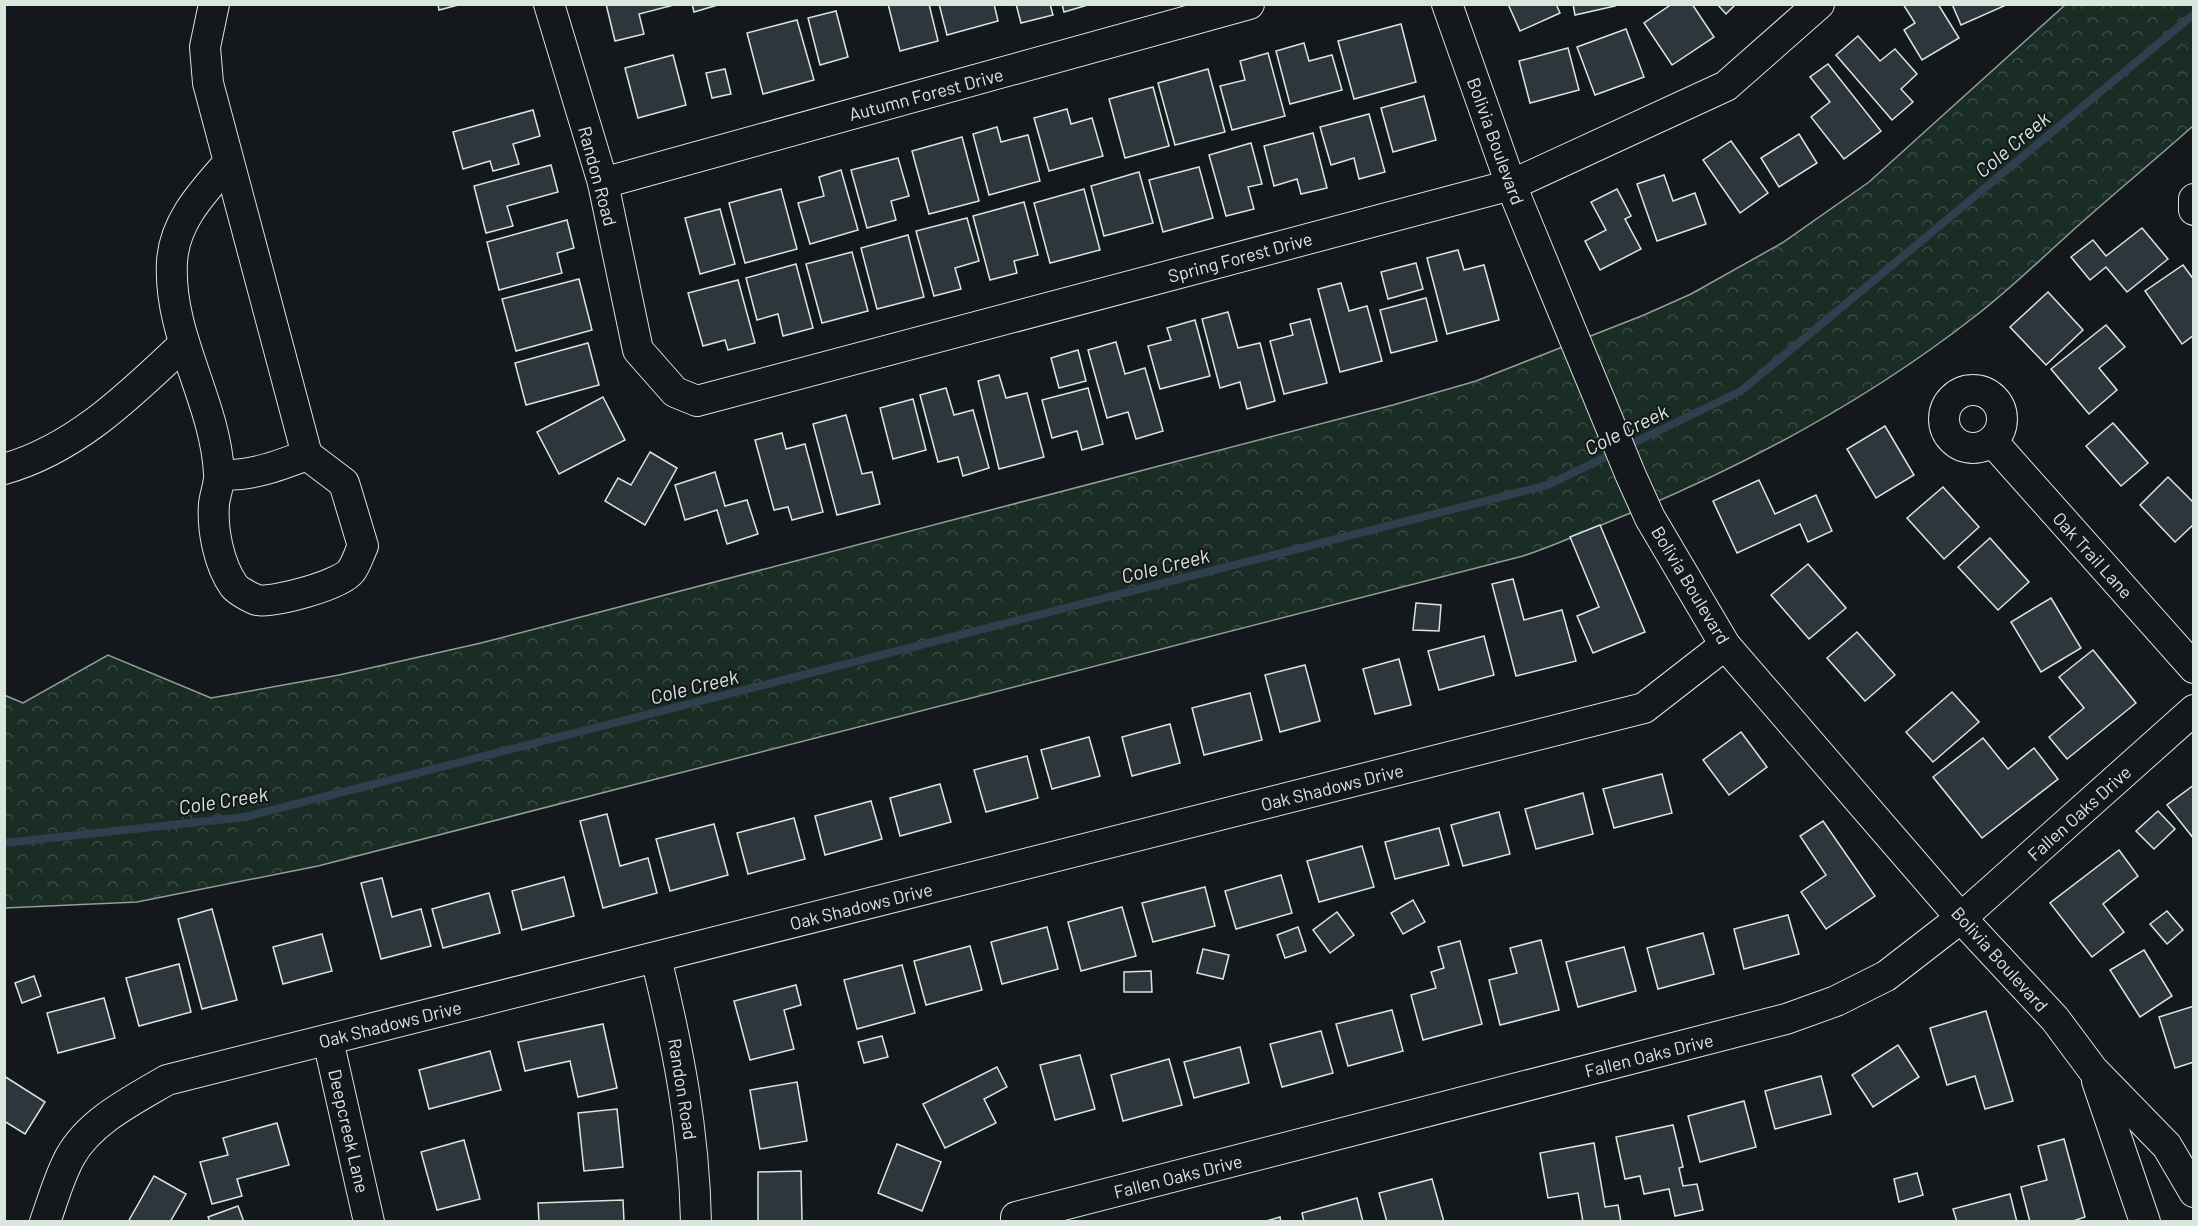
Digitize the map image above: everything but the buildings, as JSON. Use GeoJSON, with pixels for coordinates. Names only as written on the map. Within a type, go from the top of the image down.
{"type":"FeatureCollection","features":[{"type":"Feature","properties":{"kind":"street"},"geometry":{"type":"LineString","coordinates":[[214,4],[205,47],[208,83],[307,455],[344,483],[363,546],[351,573],[318,588],[286,597],[258,600],[236,589],[222,567],[214,504],[220,475],[212,423],[184,344],[173,296],[172,261],[177,232],[195,202],[229,162]]}},
{"type":"Feature","properties":{"kind":"street","name":"Randon Road"},"geometry":{"type":"LineString","coordinates":[[549,4],[603,183],[638,350]]}},
{"type":"Feature","properties":{"kind":"street","name":"Autumn Forest Drive"},"geometry":{"type":"LineString","coordinates":[[603,183],[1195,12],[1249,4]]}},
{"type":"Feature","properties":{"kind":"street","name":"Bolivia Boulevard"},"geometry":{"type":"LineString","coordinates":[[1447,4],[1511,185],[1631,476],[1650,518],[1725,645],[1961,918],[2055,1019],[2092,1070],[2167,1146],[2193,1192]]}},
{"type":"Feature","properties":{"kind":"street","name":"Spring Forest Drive"},"geometry":{"type":"LineString","coordinates":[[638,350],[675,392],[697,401],[1511,185],[1726,86],[1819,4]]}},
{"type":"Feature","properties":{"kind":"street"},"geometry":{"type":"LineString","coordinates":[[2193,199],[2193,210]]}},
{"type":"Feature","properties":{"kind":"street"},"geometry":{"type":"LineString","coordinates":[[4,469],[34,460],[78,435],[138,388],[184,344]]}},
{"type":"Feature","properties":{"kind":"street","name":"Oak Trail Lane"},"geometry":{"type":"LineString","coordinates":[[1992,441],[2193,668]]}},
{"type":"Feature","properties":{"kind":"street"},"geometry":{"type":"LineString","coordinates":[[220,475],[240,475],[267,470],[307,455]]}},
{"type":"Feature","properties":{"kind":"street","name":"Oak Shadows Drive"},"geometry":{"type":"LineString","coordinates":[[45,1221],[70,1156],[87,1133],[127,1103],[167,1080],[1644,708],[1725,645]]}},
{"type":"Feature","properties":{"kind":"street","name":"Fallen Oaks Drive"},"geometry":{"type":"LineString","coordinates":[[1016,1221],[1016,1217],[1027,1214],[1786,1019],[1836,1001],[1886,976],[1961,918],[2193,710]]}},
{"type":"Feature","properties":{"kind":"street","name":"Randon Road"},"geometry":{"type":"LineString","coordinates":[[656,958],[680,1060],[695,1166],[696,1221]]}},
{"type":"Feature","properties":{"kind":"street","name":"Deepcreek Lane"},"geometry":{"type":"LineString","coordinates":[[328,1040],[369,1221]]}},
{"type":"Feature","properties":{"kind":"street","name":"Bolivia Boulevard"},"geometry":{"type":"LineString","coordinates":[[2092,1070],[2145,1221]]}},
{"type":"Feature","properties":{"kind":"green space"},"geometry":{"type":"Polygon","coordinates":[[[2065,5],[2193,5],[2193,126],[2004,292],[1937,345],[1810,426],[1675,494],[1523,556],[318,866],[137,902],[5,908],[4,695],[23,703],[108,655],[211,698],[339,675],[481,643],[1393,405],[1476,381],[1644,315],[1691,294],[1782,243],[1869,182],[2065,5]]]}},
{"type":"Feature","properties":{"kind":"waterway","name":"Cole Creek"},"geometry":{"type":"LineString","coordinates":[[1625,447],[1741,391],[2194,14]]}},
{"type":"Feature","properties":{"kind":"waterway","name":"Cole Creek"},"geometry":{"type":"LineString","coordinates":[[4,843],[245,817],[1548,485],[1614,453]]}}]}
